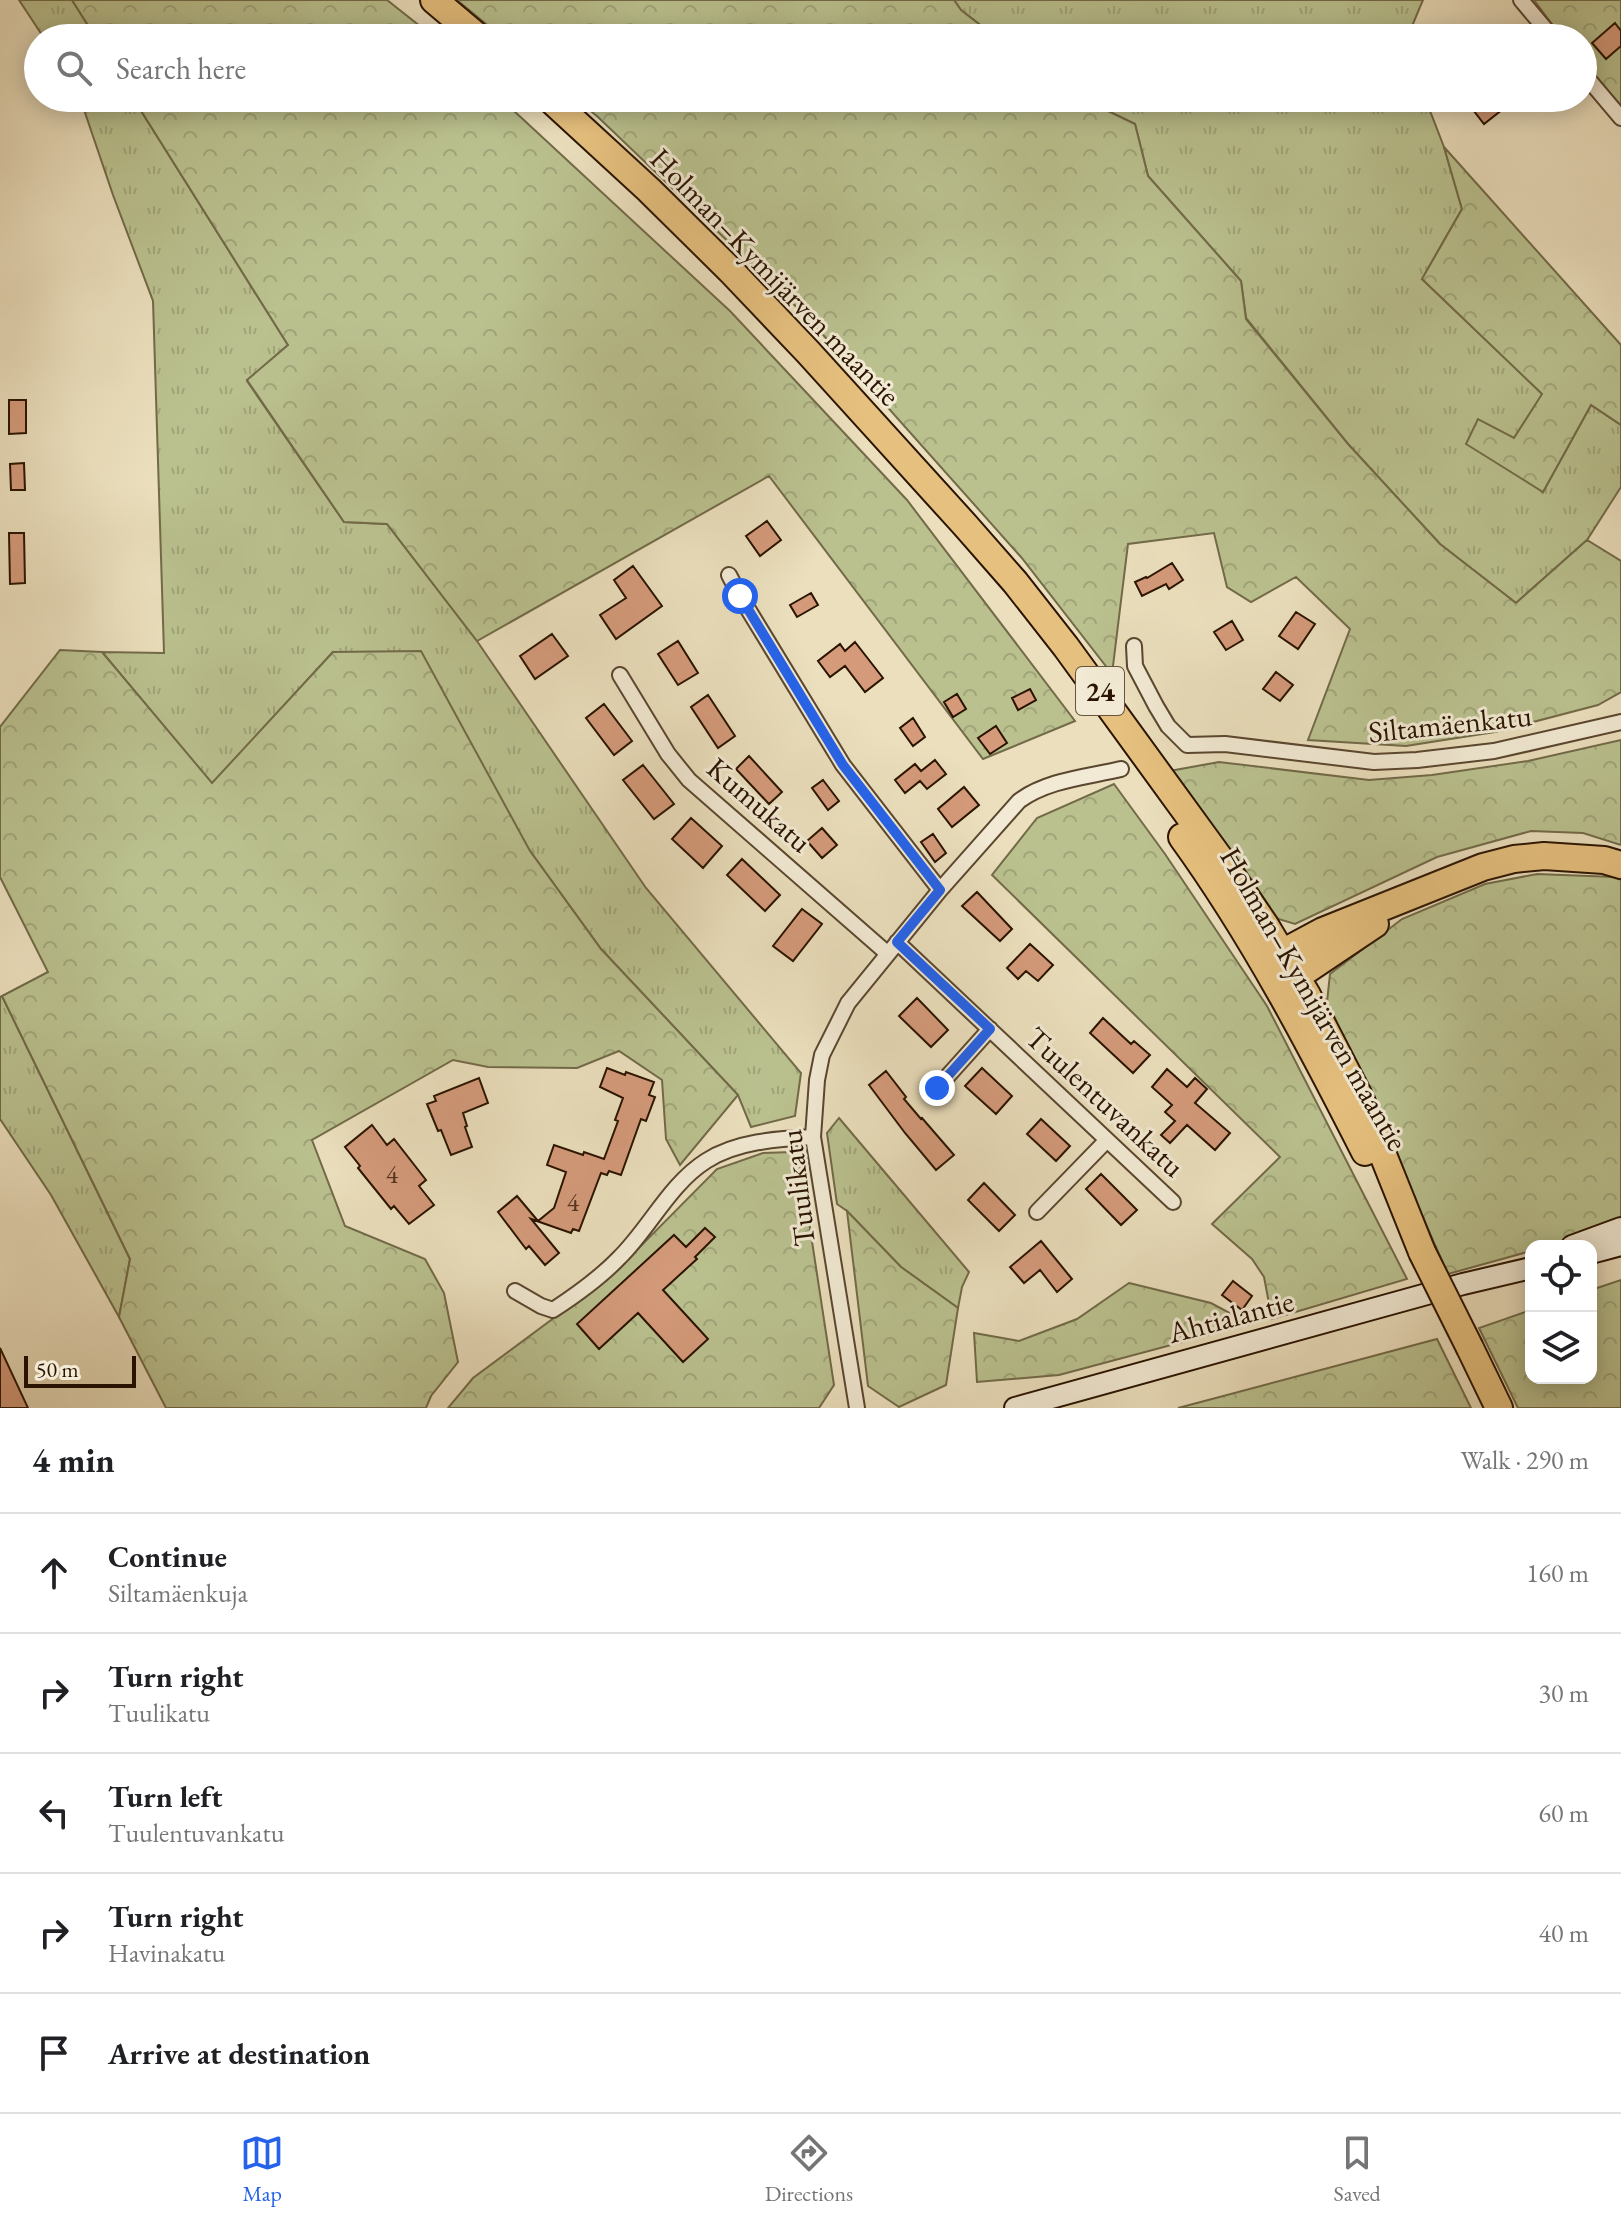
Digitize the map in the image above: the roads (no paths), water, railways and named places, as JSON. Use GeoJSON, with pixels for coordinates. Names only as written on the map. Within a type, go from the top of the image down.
{"type":"FeatureCollection","features":[{"type":"Feature","properties":{"kind":"highway"},"geometry":{"type":"LineString","coordinates":[[434,0],[462,24]]}},
{"type":"Feature","properties":{"kind":"highway","name":"Holman–Kymijärven maantie"},"geometry":{"type":"LineString","coordinates":[[564,112],[730,270],[861,409],[985,548],[1066,647],[1221,860],[1282,953]]}},
{"type":"Feature","properties":{"kind":"highway","name":"Holman–Kymijärven maantie"},"geometry":{"type":"LineString","coordinates":[[916,472],[1284,978],[1389,1197],[1422,1252],[1499,1408]]}},
{"type":"Feature","properties":{"kind":"highway"},"geometry":{"type":"LineString","coordinates":[[1447,882],[1284,978],[1274,968],[1282,953],[1323,931],[1483,867],[1544,856],[1573,856],[1621,865]]}},
{"type":"Feature","properties":{"kind":"main road"},"geometry":{"type":"LineString","coordinates":[[1588,1240],[1621,1228]]}},
{"type":"Feature","properties":{"kind":"main road"},"geometry":{"type":"LineString","coordinates":[[1597,1251],[1621,1245]]}},
{"type":"Feature","properties":{"kind":"main road","name":"Ahtialantie"},"geometry":{"type":"LineString","coordinates":[[1463,1284],[1525,1263]]}},
{"type":"Feature","properties":{"kind":"main road","name":"Ahtialantie"},"geometry":{"type":"LineString","coordinates":[[1015,1408],[1525,1269]]}},
{"type":"Feature","properties":{"kind":"street"},"geometry":{"type":"LineString","coordinates":[[1521,0],[1541,24]]}},
{"type":"Feature","properties":{"kind":"street"},"geometry":{"type":"LineString","coordinates":[[1597,90],[1621,118]]}},
{"type":"Feature","properties":{"kind":"street"},"geometry":{"type":"LineString","coordinates":[[729,575],[843,765],[940,890]]}},
{"type":"Feature","properties":{"kind":"street","name":"Siltamäenkatu"},"geometry":{"type":"LineString","coordinates":[[1134,646],[1135,666],[1156,706],[1168,726],[1187,745],[1225,744],[1374,762],[1417,760],[1494,751],[1621,722]]}},
{"type":"Feature","properties":{"kind":"street","name":"Kumukatu"},"geometry":{"type":"LineString","coordinates":[[620,675],[668,754],[689,780],[892,948]]}},
{"type":"Feature","properties":{"kind":"street","name":"Tuulikatu"},"geometry":{"type":"LineString","coordinates":[[857,1408],[813,1137],[822,1055],[848,1003],[940,890],[1019,801],[1049,785],[1121,769]]}},
{"type":"Feature","properties":{"kind":"street","name":"Tuulentuvankatu"},"geometry":{"type":"LineString","coordinates":[[892,948],[990,1029],[1173,1202]]}},
{"type":"Feature","properties":{"kind":"street"},"geometry":{"type":"LineString","coordinates":[[937,1088],[990,1029]]}},
{"type":"Feature","properties":{"kind":"street"},"geometry":{"type":"LineString","coordinates":[[515,1291],[553,1310],[579,1293],[620,1257],[676,1188],[706,1161],[755,1143],[813,1137]]}},
{"type":"Feature","properties":{"kind":"street"},"geometry":{"type":"LineString","coordinates":[[1037,1212],[1107,1140]]}}]}
